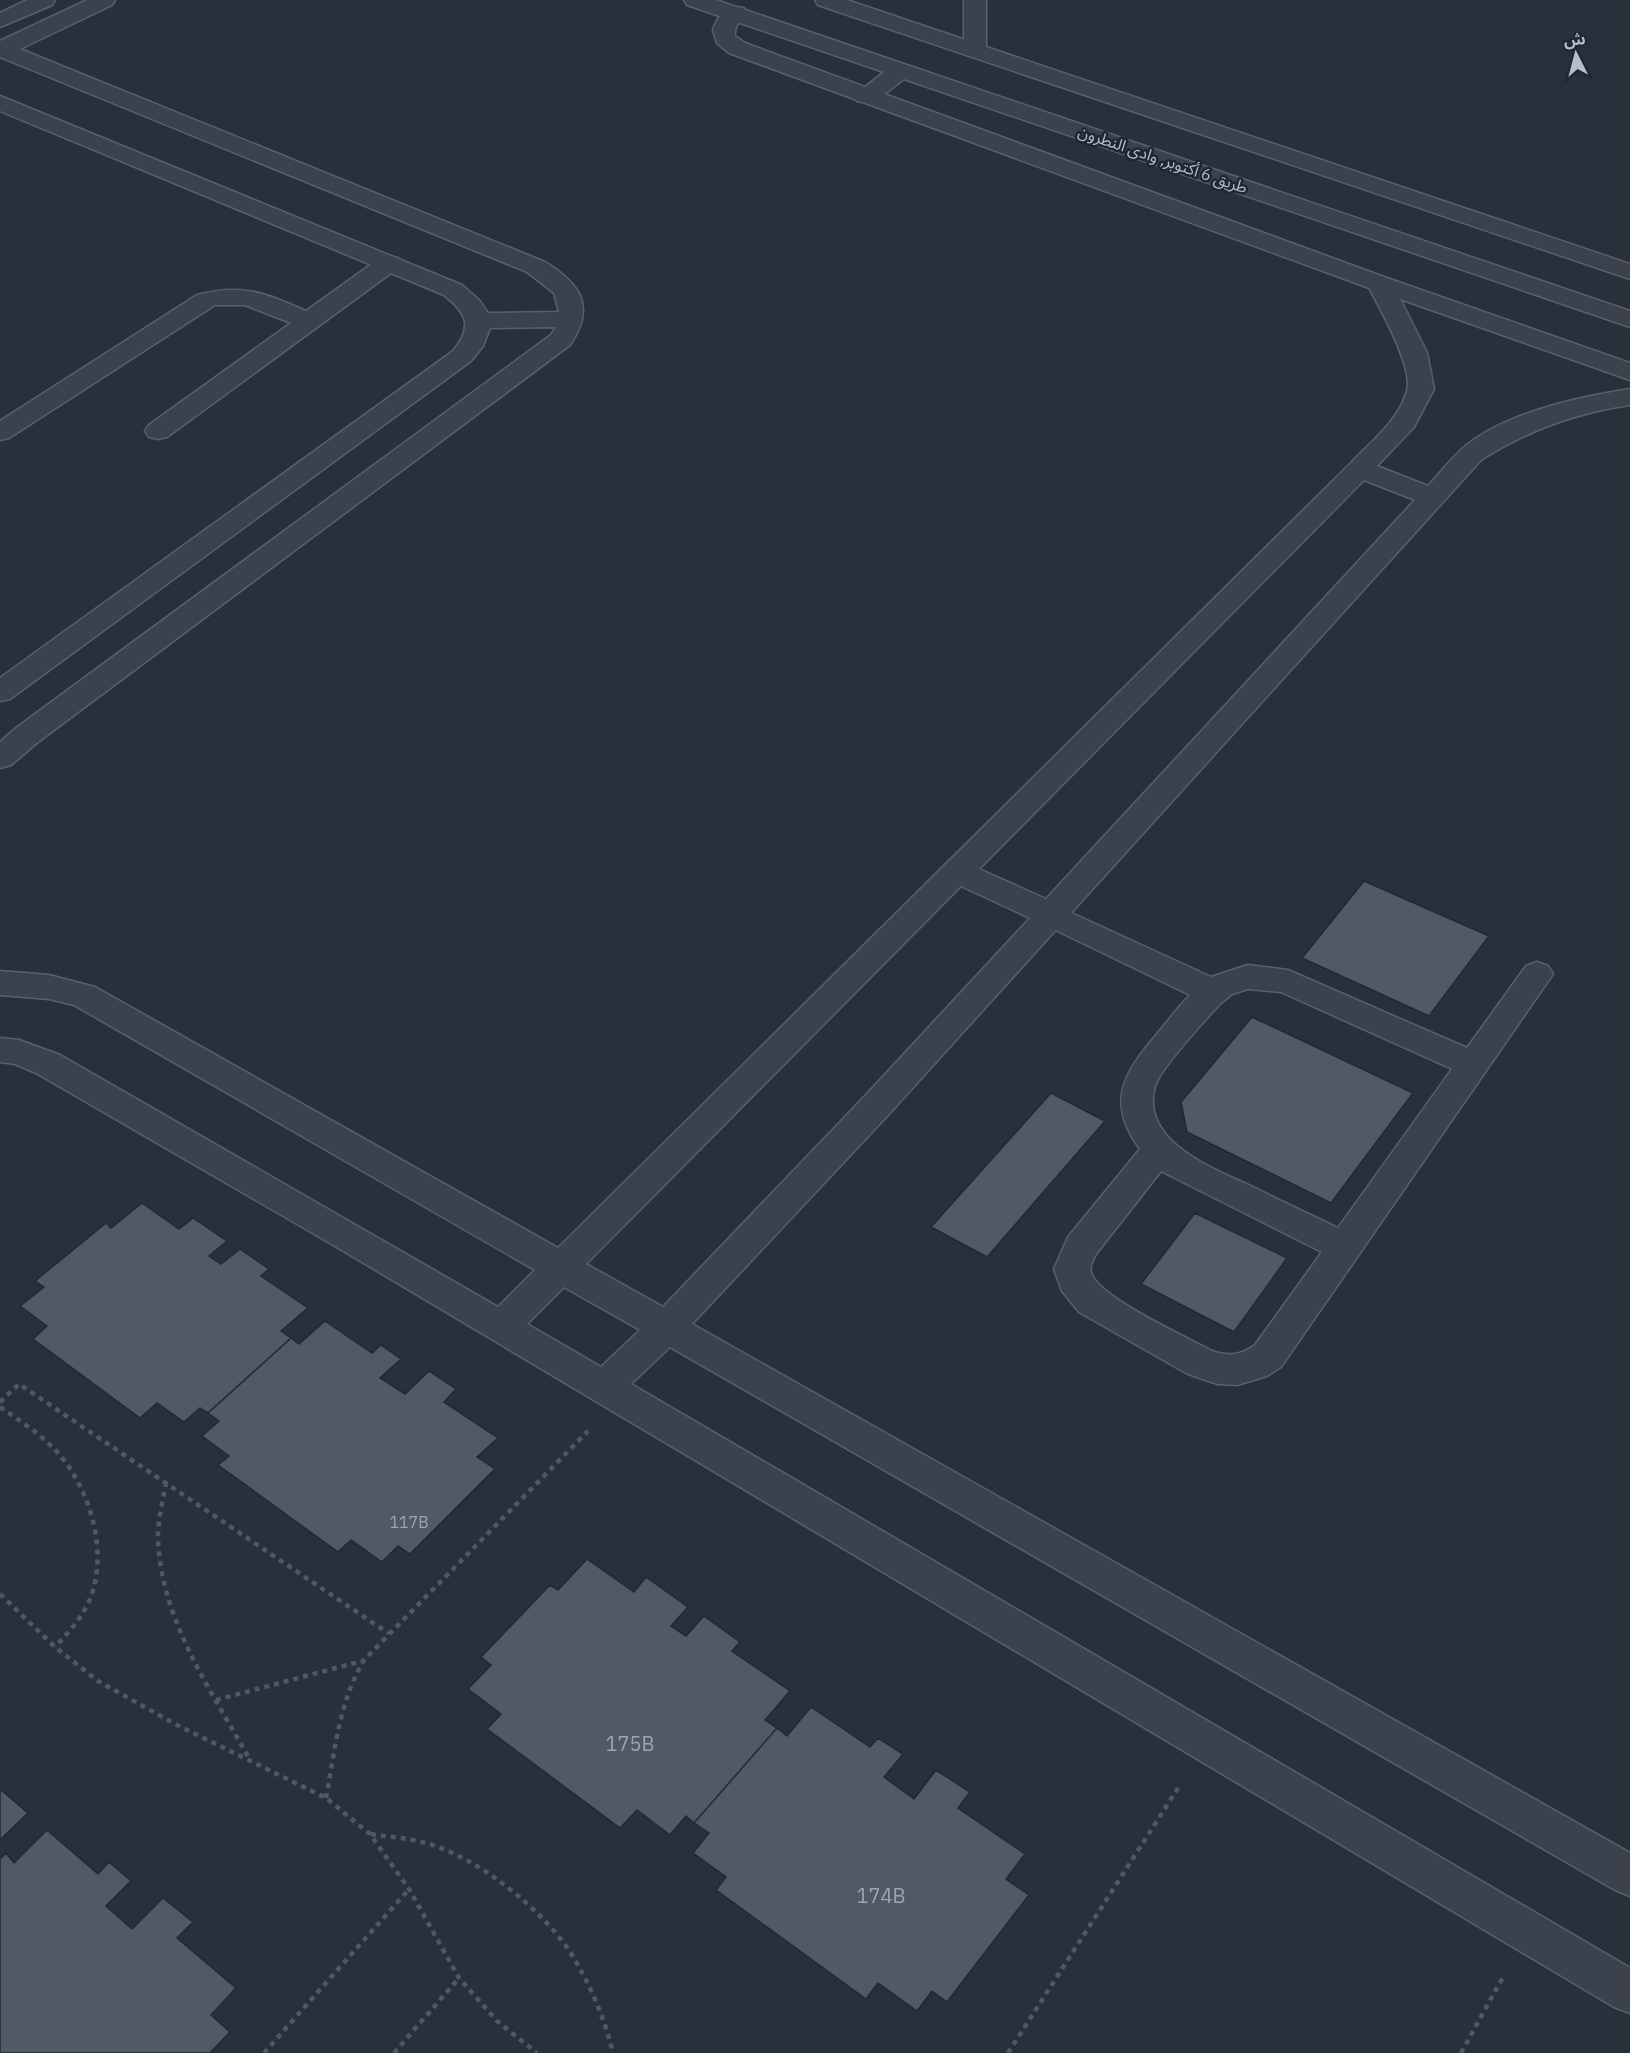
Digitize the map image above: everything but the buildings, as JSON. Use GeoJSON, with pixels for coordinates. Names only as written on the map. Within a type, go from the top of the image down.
{"type":"FeatureCollection","features":[{"type":"Feature","properties":{"kind":"street"},"geometry":{"type":"LineString","coordinates":[[0,21],[44,0]]}},
{"type":"Feature","properties":{"kind":"street"},"geometry":{"type":"LineString","coordinates":[[1,49],[104,0]]}},
{"type":"Feature","properties":{"kind":"street","name":"طريق 6 أكتوبر, وادى النطرون"},"geometry":{"type":"LineString","coordinates":[[695,0],[1630,319]]}},
{"type":"Feature","properties":{"kind":"street"},"geometry":{"type":"LineString","coordinates":[[826,0],[1630,272]]}},
{"type":"Feature","properties":{"kind":"street"},"geometry":{"type":"LineString","coordinates":[[975,0],[975,50]]}},
{"type":"Feature","properties":{"kind":"street"},"geometry":{"type":"LineString","coordinates":[[736,13],[723,30],[725,38],[737,48],[1378,283],[1630,372]]}},
{"type":"Feature","properties":{"kind":"street"},"geometry":{"type":"LineString","coordinates":[[0,758],[27,735],[561,340],[572,320],[572,304],[566,290],[554,277],[536,267],[1,49]]}},
{"type":"Feature","properties":{"kind":"street"},"geometry":{"type":"LineString","coordinates":[[865,96],[901,70]]}},
{"type":"Feature","properties":{"kind":"street"},"geometry":{"type":"LineString","coordinates":[[0,103],[453,290],[475,309],[479,321],[478,333],[472,345],[462,356],[0,692]]}},
{"type":"Feature","properties":{"kind":"street"},"geometry":{"type":"LineString","coordinates":[[1558,294],[1591,259]]}},
{"type":"Feature","properties":{"kind":"street"},"geometry":{"type":"LineString","coordinates":[[158,431],[389,263]]}},
{"type":"Feature","properties":{"kind":"street"},"geometry":{"type":"LineString","coordinates":[[502,1326],[1360,469],[1404,421],[1421,389],[1414,353],[1396,314],[1378,283]]}},
{"type":"Feature","properties":{"kind":"street"},"geometry":{"type":"LineString","coordinates":[[0,432],[206,300],[235,294],[251,297],[308,321]]}},
{"type":"Feature","properties":{"kind":"street"},"geometry":{"type":"LineString","coordinates":[[479,321],[572,320]]}},
{"type":"Feature","properties":{"kind":"street"},"geometry":{"type":"LineString","coordinates":[[613,1391],[666,1328],[877,1105],[1472,454],[1501,435],[1534,419],[1573,407],[1630,397]]}},
{"type":"Feature","properties":{"kind":"street"},"geometry":{"type":"LineString","coordinates":[[1360,469],[1433,498]]}},
{"type":"Feature","properties":{"kind":"street"},"geometry":{"type":"LineString","coordinates":[[958,872],[1212,992]]}},
{"type":"Feature","properties":{"kind":"street"},"geometry":{"type":"LineString","coordinates":[[1158,1150],[1081,1247],[1072,1269],[1075,1281],[1092,1302],[1199,1362],[1218,1369],[1237,1370],[1254,1365],[1268,1356],[1537,974]]}},
{"type":"Feature","properties":{"kind":"street"},"geometry":{"type":"LineString","coordinates":[[1344,1247],[1178,1166],[1158,1150],[1144,1131],[1137,1111],[1137,1091],[1144,1072],[1212,992],[1228,981],[1246,976],[1267,976],[1288,982],[1472,1064]]}},
{"type":"Feature","properties":{"kind":"street"},"geometry":{"type":"LineString","coordinates":[[0,983],[49,987],[83,995],[1630,1876]]}},
{"type":"Feature","properties":{"kind":"street"},"geometry":{"type":"LineString","coordinates":[[0,1050],[19,1052],[48,1064],[502,1326],[1630,1992]]}},
{"type":"Feature","properties":{"kind":"path"},"geometry":{"type":"LineString","coordinates":[[0,1402],[20,1384],[388,1632]]}},
{"type":"Feature","properties":{"kind":"path"},"geometry":{"type":"LineString","coordinates":[[326,1798],[340,1724],[349,1692],[363,1661],[613,1391]]}},
{"type":"Feature","properties":{"kind":"path"},"geometry":{"type":"LineString","coordinates":[[0,1407],[36,1433],[64,1460],[87,1500],[93,1526],[97,1562],[92,1593],[82,1615],[55,1647]]}},
{"type":"Feature","properties":{"kind":"path"},"geometry":{"type":"LineString","coordinates":[[165,1482],[158,1535],[163,1582],[178,1629],[251,1761]]}},
{"type":"Feature","properties":{"kind":"path"},"geometry":{"type":"LineString","coordinates":[[0,1594],[55,1647],[98,1681],[139,1705],[326,1798],[370,1834],[409,1889],[459,1978],[497,2020],[537,2053]]}},
{"type":"Feature","properties":{"kind":"path"},"geometry":{"type":"LineString","coordinates":[[216,1700],[363,1661]]}},
{"type":"Feature","properties":{"kind":"path"},"geometry":{"type":"LineString","coordinates":[[1008,2053],[1207,1742]]}},
{"type":"Feature","properties":{"kind":"path"},"geometry":{"type":"LineString","coordinates":[[370,1834],[426,1843],[474,1863],[532,1907],[574,1958],[604,2018],[614,2053]]}},
{"type":"Feature","properties":{"kind":"path"},"geometry":{"type":"LineString","coordinates":[[264,2053],[409,1889]]}},
{"type":"Feature","properties":{"kind":"path"},"geometry":{"type":"LineString","coordinates":[[1461,2053],[1529,1932]]}},
{"type":"Feature","properties":{"kind":"path"},"geometry":{"type":"LineString","coordinates":[[394,2053],[459,1978]]}}]}
